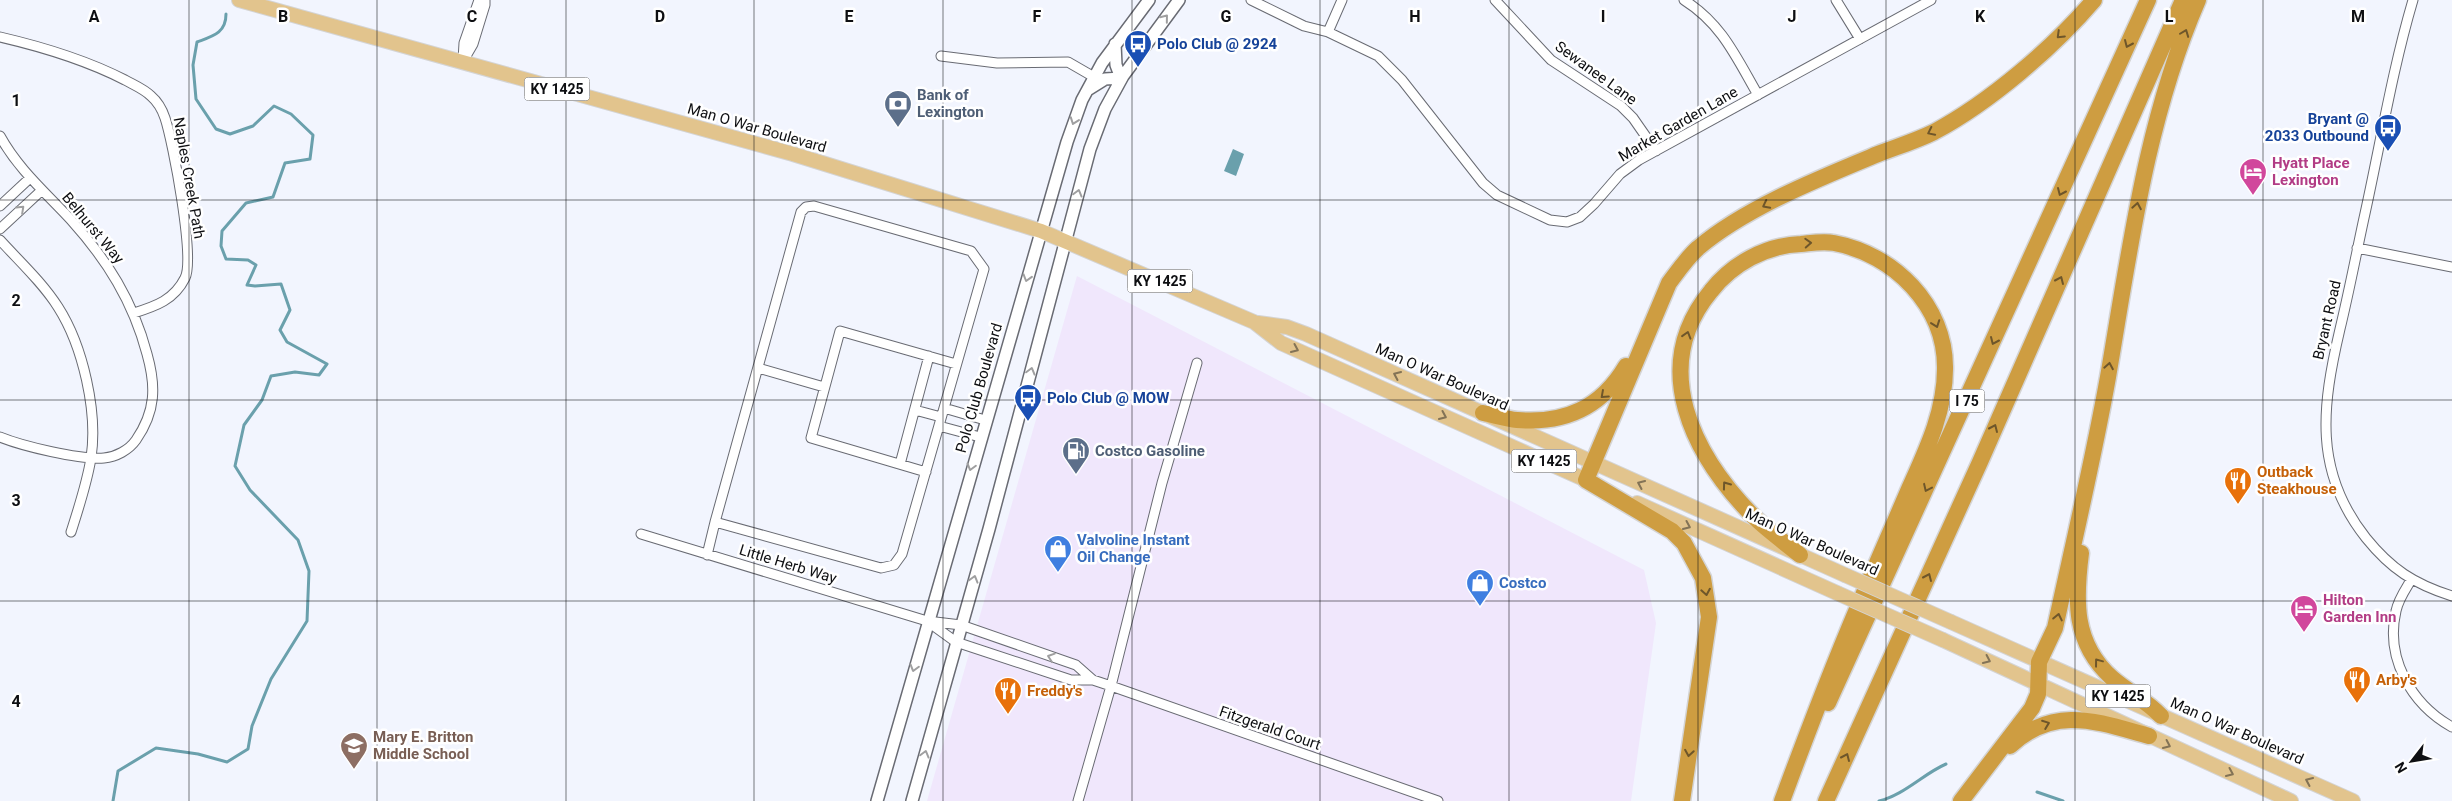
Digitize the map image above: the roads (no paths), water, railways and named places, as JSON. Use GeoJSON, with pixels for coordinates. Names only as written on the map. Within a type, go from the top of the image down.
{"type":"FeatureCollection","features":[{"type":"Feature","properties":{"kind":"highway"},"geometry":{"type":"LineString","coordinates":[[1682,801],[1709,617],[1703,578],[1684,543],[1672,531],[1586,480],[1669,283],[1684,262],[1720,231],[1767,204],[1934,132],[1988,97],[2018,74],[2048,47],[2094,0]]}},
{"type":"Feature","properties":{"kind":"highway","name":"I 75"},"geometry":{"type":"LineString","coordinates":[[1783,801],[2148,0]]}},
{"type":"Feature","properties":{"kind":"highway","name":"I 75"},"geometry":{"type":"LineString","coordinates":[[1826,801],[1980,462],[2183,0]]}},
{"type":"Feature","properties":{"kind":"highway"},"geometry":{"type":"LineString","coordinates":[[1961,801],[2032,708],[2038,694],[2040,662],[2055,628],[2100,414],[2143,174],[2163,95],[2198,0]]}},
{"type":"Feature","properties":{"kind":"highway"},"geometry":{"type":"LineString","coordinates":[[1783,801],[1827,677],[1938,420],[1946,367],[1942,340],[1932,313],[1913,285],[1883,261],[1832,243],[1790,244],[1747,260],[1729,271],[1704,299],[1694,316],[1680,366],[1681,396],[1690,424],[1705,455],[1732,493],[1755,518],[1800,555]]}},
{"type":"Feature","properties":{"kind":"highway"},"geometry":{"type":"LineString","coordinates":[[1483,413],[1514,420],[1535,421],[1554,420],[1576,412],[1596,401],[1611,388],[1651,326]]}},
{"type":"Feature","properties":{"kind":"highway"},"geometry":{"type":"LineString","coordinates":[[2100,414],[2077,584],[2078,620],[2090,650],[2111,677],[2148,702],[2161,716]]}},
{"type":"Feature","properties":{"kind":"highway"},"geometry":{"type":"LineString","coordinates":[[1981,775],[2019,738],[2053,722],[2065,719],[2092,720],[2149,736]]}},
{"type":"Feature","properties":{"kind":"main road","name":"Man O War Boulevard"},"geometry":{"type":"LineString","coordinates":[[239,0],[784,151],[1066,240],[1254,322],[1281,343],[2038,683],[2291,801]]}},
{"type":"Feature","properties":{"kind":"main road","name":"Man O War Boulevard"},"geometry":{"type":"LineString","coordinates":[[1254,322],[1287,327],[1306,334],[2353,801]]}},
{"type":"Feature","properties":{"kind":"street"},"geometry":{"type":"LineString","coordinates":[[462,63],[464,42],[479,0]]}},
{"type":"Feature","properties":{"kind":"street"},"geometry":{"type":"LineString","coordinates":[[462,63],[473,44],[485,6],[485,0]]}},
{"type":"Feature","properties":{"kind":"street","name":"Polo Club Boulevard"},"geometry":{"type":"LineString","coordinates":[[876,801],[1067,142],[1086,91],[1094,77],[1115,44],[1149,0]]}},
{"type":"Feature","properties":{"kind":"street"},"geometry":{"type":"LineString","coordinates":[[912,801],[1090,149],[1105,109],[1121,78],[1146,42],[1180,0]]}},
{"type":"Feature","properties":{"kind":"street","name":"Market Garden Lane"},"geometry":{"type":"LineString","coordinates":[[1251,0],[1256,4],[1275,10],[1304,26],[1328,32],[1365,48],[1388,64],[1488,187],[1508,201],[1550,220],[1567,222],[1580,217],[1620,174],[1656,151],[1931,0]]}},
{"type":"Feature","properties":{"kind":"street"},"geometry":{"type":"LineString","coordinates":[[1269,0],[1275,10]]}},
{"type":"Feature","properties":{"kind":"street"},"geometry":{"type":"LineString","coordinates":[[1328,32],[1342,0]]}},
{"type":"Feature","properties":{"kind":"street","name":"Sewanee Lane"},"geometry":{"type":"LineString","coordinates":[[1495,0],[1551,60],[1621,106],[1634,118],[1656,151]]}},
{"type":"Feature","properties":{"kind":"street"},"geometry":{"type":"LineString","coordinates":[[1684,0],[1706,15],[1719,29],[1758,95]]}},
{"type":"Feature","properties":{"kind":"street"},"geometry":{"type":"LineString","coordinates":[[1836,0],[1860,39]]}},
{"type":"Feature","properties":{"kind":"street","name":"Bryant Road"},"geometry":{"type":"LineString","coordinates":[[2413,0],[2330,368],[2325,420],[2326,444],[2336,483],[2358,527],[2386,560],[2411,580],[2452,596]]}},
{"type":"Feature","properties":{"kind":"street","name":"Naples Creek Path"},"geometry":{"type":"LineString","coordinates":[[0,37],[40,46],[106,70],[149,94],[159,103],[169,133],[187,235],[189,260],[186,277],[175,295],[159,305],[134,313]]}},
{"type":"Feature","properties":{"kind":"street"},"geometry":{"type":"LineString","coordinates":[[1115,44],[1116,65],[1121,78]]}},
{"type":"Feature","properties":{"kind":"street"},"geometry":{"type":"LineString","coordinates":[[941,56],[997,63],[1068,62],[1094,77]]}},
{"type":"Feature","properties":{"kind":"street"},"geometry":{"type":"LineString","coordinates":[[1086,91],[1105,78],[1121,78]]}},
{"type":"Feature","properties":{"kind":"street","name":"Belhurst Way"},"geometry":{"type":"LineString","coordinates":[[0,136],[30,178],[106,262],[134,313],[154,379],[153,395],[143,430],[133,445],[121,453],[104,458],[91,457],[19,445],[0,437]]}},
{"type":"Feature","properties":{"kind":"street"},"geometry":{"type":"LineString","coordinates":[[0,206],[30,178]]}},
{"type":"Feature","properties":{"kind":"street"},"geometry":{"type":"LineString","coordinates":[[0,229],[42,190]]}},
{"type":"Feature","properties":{"kind":"street"},"geometry":{"type":"LineString","coordinates":[[707,555],[715,522],[801,212],[806,207],[814,206],[971,251],[978,258],[984,269],[902,554],[894,565],[881,568],[715,522]]}},
{"type":"Feature","properties":{"kind":"street"},"geometry":{"type":"LineString","coordinates":[[0,240],[40,282],[58,308],[79,353],[88,393],[93,436],[86,482],[71,532]]}},
{"type":"Feature","properties":{"kind":"street"},"geometry":{"type":"LineString","coordinates":[[2358,248],[2452,268]]}},
{"type":"Feature","properties":{"kind":"street"},"geometry":{"type":"LineString","coordinates":[[926,472],[811,438],[824,387],[840,331],[956,364]]}},
{"type":"Feature","properties":{"kind":"street"},"geometry":{"type":"LineString","coordinates":[[900,464],[929,356]]}},
{"type":"Feature","properties":{"kind":"street"},"geometry":{"type":"LineString","coordinates":[[1078,801],[1111,686],[1162,483],[1197,363]]}},
{"type":"Feature","properties":{"kind":"street"},"geometry":{"type":"LineString","coordinates":[[758,368],[824,387]]}},
{"type":"Feature","properties":{"kind":"street"},"geometry":{"type":"LineString","coordinates":[[944,408],[985,420]]}},
{"type":"Feature","properties":{"kind":"street"},"geometry":{"type":"LineString","coordinates":[[915,410],[980,437]]}},
{"type":"Feature","properties":{"kind":"street","name":"Little Herb Way"},"geometry":{"type":"LineString","coordinates":[[641,534],[927,621]]}},
{"type":"Feature","properties":{"kind":"street"},"geometry":{"type":"LineString","coordinates":[[2411,580],[2398,604],[2394,623],[2399,664],[2414,695],[2426,709],[2452,727]]}},
{"type":"Feature","properties":{"kind":"street","name":"Fitzgerald Court"},"geometry":{"type":"LineString","coordinates":[[927,621],[961,625],[1076,665],[1093,680]]}},
{"type":"Feature","properties":{"kind":"street","name":"Fitzgerald Court"},"geometry":{"type":"LineString","coordinates":[[927,621],[956,642],[1071,680],[1093,680],[1438,801]]}},
{"type":"Feature","properties":{"kind":"water"},"geometry":{"type":"Polygon","coordinates":[[[1233,149],[1244,154],[1236,176],[1224,171],[1233,149]]]}},
{"type":"Feature","properties":{"kind":"waterway"},"geometry":{"type":"LineString","coordinates":[[113,801],[118,771],[156,748],[198,754],[227,762],[248,749],[252,726],[271,679],[307,621],[309,571],[298,540],[250,490],[235,466],[244,425],[262,400],[271,376],[295,372],[319,375],[327,364],[287,342],[280,330],[290,310],[281,284],[247,285],[256,265],[248,260],[226,259],[221,246],[222,231],[246,203],[273,197],[285,163],[310,159],[313,135],[291,114],[274,106],[253,126],[230,134],[216,129],[196,99],[193,65],[197,42],[218,33],[224,26],[226,14]]}},
{"type":"Feature","properties":{"kind":"waterway"},"geometry":{"type":"LineString","coordinates":[[1879,801],[1897,794],[1946,764]]}},
{"type":"Feature","properties":{"kind":"waterway"},"geometry":{"type":"LineString","coordinates":[[2037,792],[2063,801]]}},
{"type":"Feature","properties":{"kind":"place","name":"Polo Club @ 2924"},"geometry":{"type":"Point","coordinates":[1138,68]}},
{"type":"Feature","properties":{"kind":"place","name":"Bank of Lexington"},"geometry":{"type":"Point","coordinates":[898,128]}},
{"type":"Feature","properties":{"kind":"place","name":"Bryant @ 2033 Outbound"},"geometry":{"type":"Point","coordinates":[2388,152]}},
{"type":"Feature","properties":{"kind":"place","name":"Hyatt Place Lexington"},"geometry":{"type":"Point","coordinates":[2253,196]}},
{"type":"Feature","properties":{"kind":"place","name":"Polo Club @ MOW"},"geometry":{"type":"Point","coordinates":[1028,422]}},
{"type":"Feature","properties":{"kind":"place","name":"Costco Gasoline"},"geometry":{"type":"Point","coordinates":[1076,475]}},
{"type":"Feature","properties":{"kind":"place","name":"Outback Steakhouse"},"geometry":{"type":"Point","coordinates":[2238,505]}},
{"type":"Feature","properties":{"kind":"place","name":"Valvoline Instant Oil Change"},"geometry":{"type":"Point","coordinates":[1058,573]}},
{"type":"Feature","properties":{"kind":"place","name":"Costco"},"geometry":{"type":"Point","coordinates":[1480,607]}},
{"type":"Feature","properties":{"kind":"place","name":"Hilton Garden Inn"},"geometry":{"type":"Point","coordinates":[2304,633]}},
{"type":"Feature","properties":{"kind":"place","name":"Arby's"},"geometry":{"type":"Point","coordinates":[2357,704]}},
{"type":"Feature","properties":{"kind":"place","name":"Freddy's"},"geometry":{"type":"Point","coordinates":[1008,715]}},
{"type":"Feature","properties":{"kind":"place","name":"Mary E. Britton Middle School"},"geometry":{"type":"Point","coordinates":[354,770]}}]}
